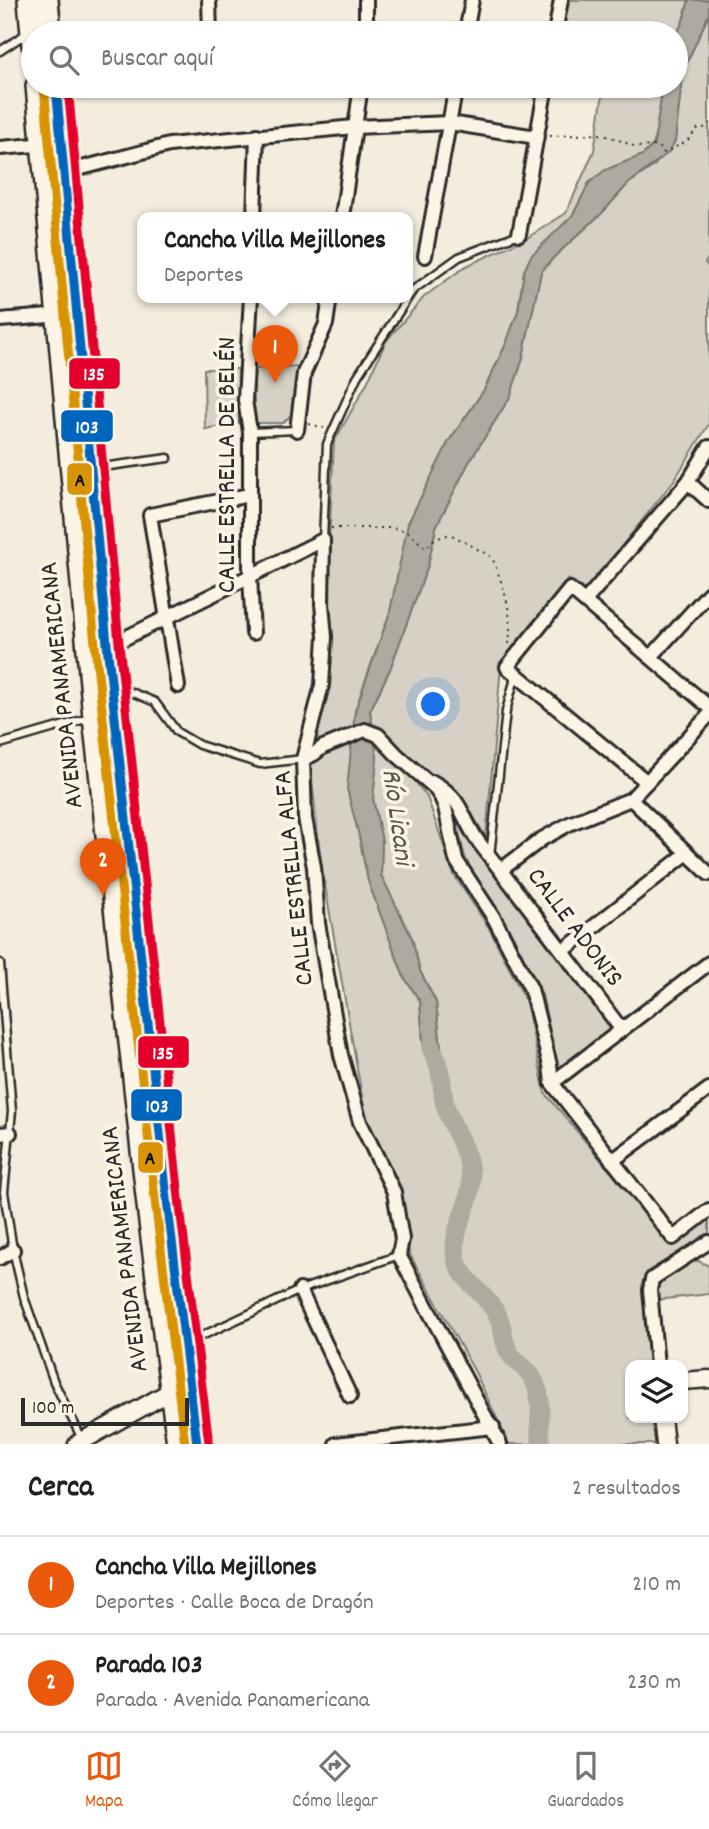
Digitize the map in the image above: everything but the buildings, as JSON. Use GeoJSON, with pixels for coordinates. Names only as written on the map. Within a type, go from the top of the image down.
{"type":"FeatureCollection","features":[{"type":"Feature","properties":{"kind":"main road"},"geometry":{"type":"LineString","coordinates":[[29,0],[34,21]]}},
{"type":"Feature","properties":{"kind":"main road"},"geometry":{"type":"LineString","coordinates":[[42,21],[47,0]]}},
{"type":"Feature","properties":{"kind":"main road","name":"AVENIDA PANAMERICANA"},"geometry":{"type":"LineString","coordinates":[[40,98],[52,144]]}},
{"type":"Feature","properties":{"kind":"main road","name":"AVENIDA PANAMERICANA"},"geometry":{"type":"LineString","coordinates":[[54,98],[52,144],[97,646],[111,684],[166,1195],[181,1390],[178,1444]]}},
{"type":"Feature","properties":{"kind":"main road","name":"AVENIDA PANAMERICANA"},"geometry":{"type":"LineString","coordinates":[[66,314],[89,469],[97,646],[94,717],[149,1214],[176,1345]]}},
{"type":"Feature","properties":{"kind":"main road","name":"AVENIDA PANAMERICANA"},"geometry":{"type":"LineString","coordinates":[[181,1390],[197,1444]]}},
{"type":"Feature","properties":{"kind":"street"},"geometry":{"type":"LineString","coordinates":[[209,0],[210,21]]}},
{"type":"Feature","properties":{"kind":"street"},"geometry":{"type":"LineString","coordinates":[[366,0],[366,21]]}},
{"type":"Feature","properties":{"kind":"street"},"geometry":{"type":"LineString","coordinates":[[468,21],[472,0]]}},
{"type":"Feature","properties":{"kind":"street"},"geometry":{"type":"LineString","coordinates":[[557,21],[561,0]]}},
{"type":"Feature","properties":{"kind":"street"},"geometry":{"type":"LineString","coordinates":[[342,212],[360,98]]}},
{"type":"Feature","properties":{"kind":"street"},"geometry":{"type":"LineString","coordinates":[[425,256],[454,98]]}},
{"type":"Feature","properties":{"kind":"street"},"geometry":{"type":"LineString","coordinates":[[519,234],[543,98]]}},
{"type":"Feature","properties":{"kind":"street"},"geometry":{"type":"LineString","coordinates":[[55,175],[169,145],[354,127],[450,123],[536,136]]}},
{"type":"Feature","properties":{"kind":"street"},"geometry":{"type":"LineString","coordinates":[[254,212],[257,135]]}},
{"type":"Feature","properties":{"kind":"street"},"geometry":{"type":"LineString","coordinates":[[0,148],[52,144]]}},
{"type":"Feature","properties":{"kind":"street","name":"CALLE ESTRELLA DE BELÉN"},"geometry":{"type":"LineString","coordinates":[[251,303],[245,400],[250,432],[250,576],[253,633]]}},
{"type":"Feature","properties":{"kind":"street"},"geometry":{"type":"LineString","coordinates":[[297,425],[304,373],[326,324],[329,303]]}},
{"type":"Feature","properties":{"kind":"street"},"geometry":{"type":"LineString","coordinates":[[0,320],[66,314]]}},
{"type":"Feature","properties":{"kind":"street"},"geometry":{"type":"LineString","coordinates":[[585,601],[688,482],[709,447]]}},
{"type":"Feature","properties":{"kind":"street"},"geometry":{"type":"LineString","coordinates":[[688,482],[709,501]]}},
{"type":"Feature","properties":{"kind":"street"},"geometry":{"type":"LineString","coordinates":[[178,687],[150,515],[249,495]]}},
{"type":"Feature","properties":{"kind":"street"},"geometry":{"type":"LineString","coordinates":[[97,646],[117,642],[166,618],[250,576],[323,533]]}},
{"type":"Feature","properties":{"kind":"street","name":"CALLE ESTRELLA ALFA"},"geometry":{"type":"LineString","coordinates":[[323,533],[321,604],[325,637],[322,684],[303,759],[305,818],[314,867],[318,923],[341,1055],[360,1122],[394,1192],[402,1239],[400,1255],[500,1444]]}},
{"type":"Feature","properties":{"kind":"street"},"geometry":{"type":"LineString","coordinates":[[647,782],[511,671],[570,589],[709,707]]}},
{"type":"Feature","properties":{"kind":"street"},"geometry":{"type":"LineString","coordinates":[[651,657],[709,593]]}},
{"type":"Feature","properties":{"kind":"street"},"geometry":{"type":"LineString","coordinates":[[501,870],[542,839],[569,824],[631,799],[709,715]]}},
{"type":"Feature","properties":{"kind":"street"},"geometry":{"type":"LineString","coordinates":[[303,759],[323,747],[365,730],[378,735],[434,787],[446,807],[456,860],[494,918],[531,989],[552,1083],[673,1238],[709,1210]]}},
{"type":"Feature","properties":{"kind":"street","name":"CALLE ADONIS"},"geometry":{"type":"LineString","coordinates":[[418,773],[451,794],[459,803],[478,841],[621,1029]]}},
{"type":"Feature","properties":{"kind":"street"},"geometry":{"type":"LineString","coordinates":[[631,799],[709,874]]}},
{"type":"Feature","properties":{"kind":"street"},"geometry":{"type":"LineString","coordinates":[[563,951],[687,854]]}},
{"type":"Feature","properties":{"kind":"street"},"geometry":{"type":"LineString","coordinates":[[552,1083],[709,963]]}},
{"type":"Feature","properties":{"kind":"street"},"geometry":{"type":"LineString","coordinates":[[612,1161],[709,1089]]}},
{"type":"Feature","properties":{"kind":"street"},"geometry":{"type":"LineString","coordinates":[[657,1360],[650,1290],[652,1279],[709,1242]]}},
{"type":"Feature","properties":{"kind":"street"},"geometry":{"type":"LineString","coordinates":[[0,1258],[13,1250]]}},
{"type":"Feature","properties":{"kind":"street"},"geometry":{"type":"LineString","coordinates":[[694,1251],[709,1257]]}},
{"type":"Feature","properties":{"kind":"street"},"geometry":{"type":"LineString","coordinates":[[300,1290],[350,1396]]}},
{"type":"Feature","properties":{"kind":"street"},"geometry":{"type":"LineString","coordinates":[[688,1381],[709,1379]]}},
{"type":"Feature","properties":{"kind":"street"},"geometry":{"type":"LineString","coordinates":[[80,1442],[181,1390]]}},
{"type":"Feature","properties":{"kind":"street"},"geometry":{"type":"LineString","coordinates":[[663,1423],[665,1444]]}},
{"type":"Feature","properties":{"kind":"street"},"geometry":{"type":"LineString","coordinates":[[336,1444],[493,1427]]}},
{"type":"Feature","properties":{"kind":"lane"},"geometry":{"type":"LineString","coordinates":[[0,51],[21,43]]}},
{"type":"Feature","properties":{"kind":"lane","name":"CALLE ESTRELLA ALFA"},"geometry":{"type":"LineString","coordinates":[[413,290],[459,257],[519,234]]}},
{"type":"Feature","properties":{"kind":"lane","name":"CALLE ESTRELLA ALFA"},"geometry":{"type":"LineString","coordinates":[[323,533],[327,444],[357,377],[405,303]]}},
{"type":"Feature","properties":{"kind":"lane"},"geometry":{"type":"LineString","coordinates":[[250,432],[297,425]]}},
{"type":"Feature","properties":{"kind":"lane"},"geometry":{"type":"LineString","coordinates":[[89,469],[168,458]]}},
{"type":"Feature","properties":{"kind":"lane","name":"CALLE ADONIS"},"geometry":{"type":"LineString","coordinates":[[490,856],[511,671]]}},
{"type":"Feature","properties":{"kind":"lane"},"geometry":{"type":"LineString","coordinates":[[111,684],[155,702],[177,732],[200,745],[260,764],[303,759]]}},
{"type":"Feature","properties":{"kind":"lane"},"geometry":{"type":"LineString","coordinates":[[0,744],[94,717]]}},
{"type":"Feature","properties":{"kind":"lane"},"geometry":{"type":"LineString","coordinates":[[0,963],[12,1111],[5,1133],[4,1192],[13,1250],[24,1297],[54,1382],[80,1442]]}},
{"type":"Feature","properties":{"kind":"lane"},"geometry":{"type":"LineString","coordinates":[[176,1345],[300,1290],[400,1255]]}},
{"type":"Feature","properties":{"kind":"path"},"geometry":{"type":"LineString","coordinates":[[536,136],[599,134],[636,148],[657,146],[663,153],[686,142],[697,129],[703,130],[709,123]]}},
{"type":"Feature","properties":{"kind":"path"},"geometry":{"type":"LineString","coordinates":[[297,425],[333,431]]}},
{"type":"Feature","properties":{"kind":"path"},"geometry":{"type":"LineString","coordinates":[[323,533],[393,528],[407,531],[426,548],[433,540],[450,534],[492,557],[506,595],[512,622],[511,671]]}},
{"type":"Feature","properties":{"kind":"shaded area"},"geometry":{"type":"Polygon","coordinates":[[[569,0],[689,0],[683,21],[565,21],[569,0]]]}},
{"type":"Feature","properties":{"kind":"shaded area","name":"Río Licani"},"geometry":{"type":"Polygon","coordinates":[[[689,0],[709,0],[709,14],[688,60],[688,21],[683,21],[689,0]]]}},
{"type":"Feature","properties":{"kind":"shaded area"},"geometry":{"type":"Polygon","coordinates":[[[709,14],[709,257],[705,263],[709,267],[709,424],[675,479],[586,591],[568,579],[501,666],[486,837],[458,792],[416,763],[409,773],[427,797],[454,875],[489,928],[526,1001],[545,1093],[671,1244],[709,1216],[709,1235],[648,1271],[642,1283],[649,1360],[625,1360],[625,1423],[655,1423],[657,1444],[509,1444],[476,1374],[409,1253],[399,1188],[365,1114],[321,863],[310,762],[323,753],[353,741],[359,836],[368,881],[404,977],[420,1001],[423,1041],[436,1075],[443,1066],[436,1002],[420,971],[412,938],[381,875],[382,841],[373,799],[377,758],[370,711],[390,669],[428,565],[436,527],[468,464],[510,397],[522,361],[541,272],[628,184],[654,166],[675,141],[680,98],[688,98],[688,60],[709,14]]]}},
{"type":"Feature","properties":{"kind":"shaded area"},"geometry":{"type":"Polygon","coordinates":[[[602,98],[661,98],[654,144],[643,155],[610,168],[589,183],[573,215],[531,256],[524,271],[518,311],[506,344],[484,390],[449,441],[409,523],[390,612],[355,711],[354,727],[312,743],[330,679],[328,562],[334,442],[367,383],[386,341],[425,296],[466,266],[527,238],[566,213],[594,151],[602,98]]]}},
{"type":"Feature","properties":{"kind":"shaded area","name":"Río Licani"},"geometry":{"type":"Polygon","coordinates":[[[661,98],[680,98],[675,141],[669,152],[628,184],[541,272],[522,361],[510,397],[468,464],[436,527],[428,565],[390,669],[370,711],[377,758],[373,799],[382,841],[381,875],[412,938],[420,971],[436,1002],[443,1067],[436,1076],[423,1041],[420,1001],[404,977],[368,881],[347,789],[355,711],[390,612],[408,523],[449,441],[484,390],[506,344],[518,311],[524,271],[531,256],[573,215],[589,183],[605,170],[643,155],[654,144],[661,98]]]}},
{"type":"Feature","properties":{"kind":"shaded area"},"geometry":{"type":"Polygon","coordinates":[[[298,366],[295,411],[283,423],[254,423],[253,369],[298,366]]]}},
{"type":"Feature","properties":{"kind":"shaded area"},"geometry":{"type":"Polygon","coordinates":[[[204,369],[238,369],[239,423],[205,429],[204,369]]]}},
{"type":"Feature","properties":{"kind":"shaded area"},"geometry":{"type":"Polygon","coordinates":[[[451,804],[462,830],[612,1029],[558,1070],[542,995],[510,930],[469,872],[451,804]]]}},
{"type":"Feature","properties":{"kind":"shaded area"},"geometry":{"type":"Polygon","coordinates":[[[692,1258],[709,1266],[709,1294],[655,1300],[662,1279],[692,1258]]]}},
{"type":"Feature","properties":{"kind":"waterway","name":"Río Licani"},"geometry":{"type":"LineString","coordinates":[[431,1048],[440,1073],[445,1105],[470,1168],[470,1191],[457,1232],[456,1258],[463,1273],[497,1314],[510,1354],[530,1374],[536,1386],[540,1403],[542,1444]]}},
{"type":"Feature","properties":{"kind":"transit line","name":"A"},"geometry":{"type":"LineString","coordinates":[[45,98],[95,645],[156,1209],[185,1444]]}},
{"type":"Feature","properties":{"kind":"transit line","name":"103"},"geometry":{"type":"LineString","coordinates":[[57,98],[107,644],[168,1208],[197,1444]]}},
{"type":"Feature","properties":{"kind":"transit line","name":"135"},"geometry":{"type":"LineString","coordinates":[[69,98],[119,643],[180,1207],[209,1443]]}},
{"type":"Feature","properties":{"kind":"place","name":"Cancha Villa Mejillones"},"geometry":{"type":"Point","coordinates":[275,383]}},
{"type":"Feature","properties":{"kind":"place","name":"Parada 103"},"geometry":{"type":"Point","coordinates":[103,896]}}]}
